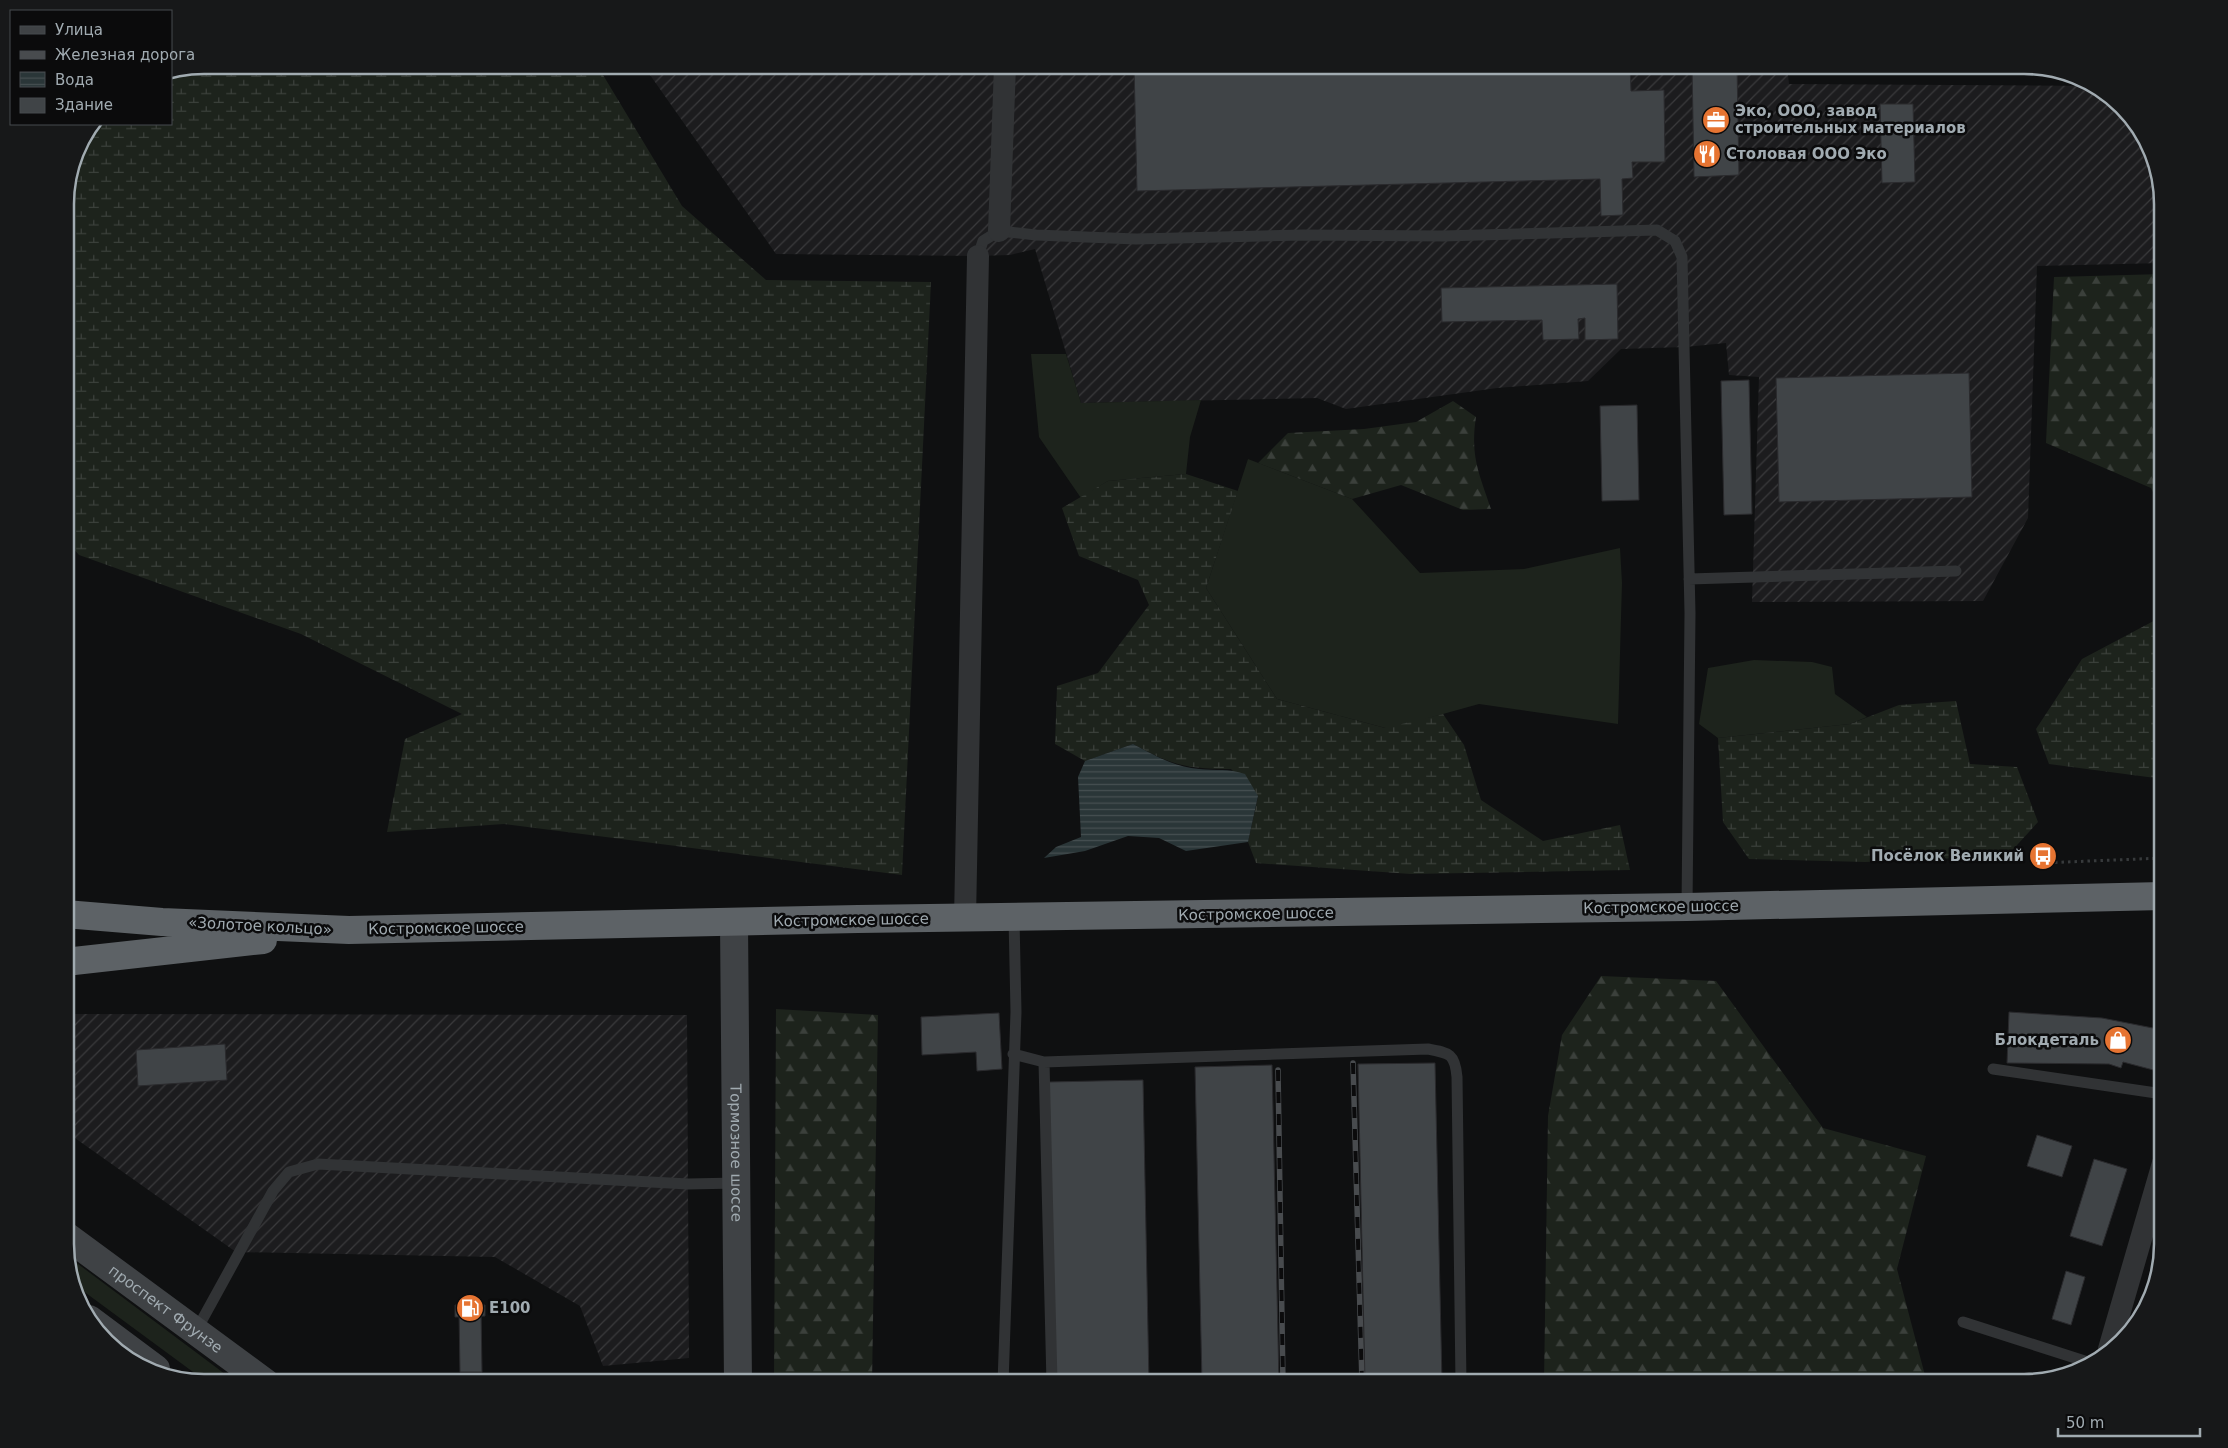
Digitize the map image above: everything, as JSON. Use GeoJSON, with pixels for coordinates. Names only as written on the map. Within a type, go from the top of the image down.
{"type":"FeatureCollection","features":[{"type":"Feature","properties":{"kind":"highway","name":"Костромское шоссе"},"geometry":{"type":"LineString","coordinates":[[349,930],[1687,907],[2154,896]]}},
{"type":"Feature","properties":{"kind":"highway","name":"«Золотое кольцо»"},"geometry":{"type":"LineString","coordinates":[[74,915],[162,922],[349,930]]}},
{"type":"Feature","properties":{"kind":"highway","name":"«Золотое кольцо»"},"geometry":{"type":"LineString","coordinates":[[74,961],[349,930]]}},
{"type":"Feature","properties":{"kind":"street"},"geometry":{"type":"LineString","coordinates":[[999,231],[1005,74]]}},
{"type":"Feature","properties":{"kind":"street"},"geometry":{"type":"LineString","coordinates":[[965,919],[978,256]]}},
{"type":"Feature","properties":{"kind":"street","name":"Тормозное шоссе"},"geometry":{"type":"LineString","coordinates":[[734,923],[738,1374]]}},
{"type":"Feature","properties":{"kind":"street"},"geometry":{"type":"LineString","coordinates":[[2113,1339],[2154,1195]]}},
{"type":"Feature","properties":{"kind":"street","name":"проспект Фрунзе"},"geometry":{"type":"LineString","coordinates":[[74,1242],[254,1374]]}},
{"type":"Feature","properties":{"kind":"street"},"geometry":{"type":"LineString","coordinates":[[114,1338],[146,1361]]}},
{"type":"Feature","properties":{"kind":"lane"},"geometry":{"type":"LineString","coordinates":[[978,256],[983,240],[999,231],[1036,235],[1136,239],[1657,230],[1675,241],[1682,256],[1689,578],[1687,907]]}},
{"type":"Feature","properties":{"kind":"lane"},"geometry":{"type":"LineString","coordinates":[[1689,578],[1956,571]]}},
{"type":"Feature","properties":{"kind":"lane"},"geometry":{"type":"LineString","coordinates":[[1003,1374],[1013,1054],[1016,1012],[1014,918]]}},
{"type":"Feature","properties":{"kind":"lane"},"geometry":{"type":"LineString","coordinates":[[1013,1054],[1044,1062],[1428,1049],[1451,1055],[1456,1061],[1457,1077],[1461,1374]]}},
{"type":"Feature","properties":{"kind":"lane"},"geometry":{"type":"LineString","coordinates":[[1044,1062],[1052,1374]]}},
{"type":"Feature","properties":{"kind":"lane"},"geometry":{"type":"LineString","coordinates":[[1993,1070],[2154,1093]]}},
{"type":"Feature","properties":{"kind":"lane"},"geometry":{"type":"LineString","coordinates":[[196,1331],[273,1191],[289,1172],[318,1164],[688,1184],[737,1183]]}},
{"type":"Feature","properties":{"kind":"lane"},"geometry":{"type":"LineString","coordinates":[[1962,1322],[2083,1360]]}},
{"type":"Feature","properties":{"kind":"path"},"geometry":{"type":"LineString","coordinates":[[2042,863],[2154,858]]}},
{"type":"Feature","properties":{"kind":"shaded area"},"geometry":{"type":"Polygon","coordinates":[[[649,74],[1788,74],[1789,84],[2078,86],[2089,91],[2110,106],[2132,132],[2141,146],[2147,162],[2152,178],[2154,195],[2154,263],[2037,266],[2028,518],[1983,601],[1752,602],[1759,377],[1729,375],[1726,343],[1685,347],[1621,349],[1588,381],[1497,388],[1346,409],[1317,398],[1081,403],[1035,249],[1010,255],[978,256],[776,254],[649,74]]]}},
{"type":"Feature","properties":{"kind":"shaded area"},"geometry":{"type":"Polygon","coordinates":[[[74,1014],[687,1015],[689,1358],[603,1366],[580,1306],[495,1257],[236,1252],[74,1137],[74,1014]]]}},
{"type":"Feature","properties":{"kind":"green space"},"geometry":{"type":"Polygon","coordinates":[[[204,74],[602,74],[682,206],[766,280],[931,282],[902,875],[504,824],[387,832],[405,739],[462,714],[301,634],[79,555],[74,549],[74,195],[78,170],[87,146],[101,125],[172,125],[172,78],[204,74]]]}},
{"type":"Feature","properties":{"kind":"green space"},"geometry":{"type":"Polygon","coordinates":[[[2154,274],[2154,494],[2151,488],[2046,443],[2054,277],[2154,274]]]}},
{"type":"Feature","properties":{"kind":"green space"},"geometry":{"type":"Polygon","coordinates":[[[1031,354],[1066,354],[1081,403],[1201,400],[1190,437],[1186,474],[1108,481],[1081,498],[1039,437],[1031,354]]]}},
{"type":"Feature","properties":{"kind":"green space"},"geometry":{"type":"Polygon","coordinates":[[[1453,401],[1476,417],[1474,431],[1475,454],[1479,474],[1491,509],[1463,510],[1401,485],[1352,499],[1258,463],[1288,433],[1364,429],[1416,422],[1453,401]]]}},
{"type":"Feature","properties":{"kind":"green space"},"geometry":{"type":"Polygon","coordinates":[[[1248,459],[1352,499],[1420,573],[1524,569],[1620,548],[1622,583],[1618,724],[1479,704],[1389,729],[1277,699],[1206,588],[1248,459]]]}},
{"type":"Feature","properties":{"kind":"green space"},"geometry":{"type":"Polygon","coordinates":[[[1186,474],[1238,491],[1206,588],[1277,699],[1385,728],[1443,714],[1464,745],[1481,800],[1543,841],[1620,825],[1630,870],[1411,874],[1256,863],[1248,842],[1258,797],[1231,769],[1190,767],[1158,757],[1133,744],[1085,761],[1055,744],[1057,686],[1098,673],[1149,605],[1138,580],[1079,556],[1062,508],[1108,481],[1186,474]]]}},
{"type":"Feature","properties":{"kind":"green space"},"geometry":{"type":"Polygon","coordinates":[[[2154,621],[2154,778],[2049,764],[2036,729],[2082,659],[2154,621]]]}},
{"type":"Feature","properties":{"kind":"green space"},"geometry":{"type":"Polygon","coordinates":[[[1754,660],[1812,662],[1832,667],[1835,694],[1867,717],[1850,724],[1718,738],[1699,724],[1708,668],[1754,660]]]}},
{"type":"Feature","properties":{"kind":"green space"},"geometry":{"type":"Polygon","coordinates":[[[1956,701],[1970,764],[2017,767],[2038,822],[2007,856],[1865,862],[1749,859],[1723,822],[1718,738],[1850,724],[1899,705],[1956,701]]]}},
{"type":"Feature","properties":{"kind":"green space"},"geometry":{"type":"Polygon","coordinates":[[[1601,976],[1716,981],[1823,1128],[1926,1156],[1897,1269],[1925,1374],[1544,1374],[1548,1116],[1562,1035],[1601,976]]]}},
{"type":"Feature","properties":{"kind":"green space"},"geometry":{"type":"Polygon","coordinates":[[[776,1009],[878,1015],[872,1374],[774,1374],[776,1009]]]}},
{"type":"Feature","properties":{"kind":"green space"},"geometry":{"type":"Polygon","coordinates":[[[75,1262],[225,1374],[195,1373],[83,1291],[75,1262]]]}},
{"type":"Feature","properties":{"kind":"water"},"geometry":{"type":"Polygon","coordinates":[[[1133,744],[1164,760],[1181,766],[1245,774],[1258,796],[1248,842],[1186,851],[1159,838],[1128,836],[1085,851],[1044,858],[1056,847],[1081,837],[1078,777],[1085,761],[1133,744]]]}},
{"type":"Feature","properties":{"kind":"building"},"geometry":{"type":"Polygon","coordinates":[[[1134,74],[1630,74],[1631,91],[1664,90],[1665,162],[1632,162],[1633,178],[1622,179],[1623,215],[1601,216],[1600,179],[1137,191],[1134,74]]]}},
{"type":"Feature","properties":{"kind":"building","name":"Эко, ООО, завод строительных материалов"},"geometry":{"type":"Polygon","coordinates":[[[1692,74],[1737,74],[1739,175],[1694,177],[1692,74]]]}},
{"type":"Feature","properties":{"kind":"building"},"geometry":{"type":"Polygon","coordinates":[[[1880,104],[1913,104],[1915,182],[1882,183],[1880,104]]]}},
{"type":"Feature","properties":{"kind":"building"},"geometry":{"type":"Polygon","coordinates":[[[1617,284],[1618,339],[1585,340],[1585,318],[1578,319],[1579,339],[1543,340],[1542,320],[1442,322],[1441,288],[1617,284]]]}},
{"type":"Feature","properties":{"kind":"building"},"geometry":{"type":"Polygon","coordinates":[[[1969,373],[1972,497],[1779,502],[1776,378],[1969,373]]]}},
{"type":"Feature","properties":{"kind":"building"},"geometry":{"type":"Polygon","coordinates":[[[1749,380],[1752,514],[1724,515],[1721,381],[1749,380]]]}},
{"type":"Feature","properties":{"kind":"building"},"geometry":{"type":"Polygon","coordinates":[[[1637,405],[1639,500],[1602,501],[1600,406],[1637,405]]]}},
{"type":"Feature","properties":{"kind":"building"},"geometry":{"type":"Polygon","coordinates":[[[2009,1012],[2102,1018],[2154,1028],[2154,1070],[2123,1062],[2121,1068],[2109,1064],[2007,1063],[2009,1012]]]}},
{"type":"Feature","properties":{"kind":"building"},"geometry":{"type":"Polygon","coordinates":[[[999,1013],[1002,1069],[977,1071],[976,1052],[922,1055],[921,1017],[999,1013]]]}},
{"type":"Feature","properties":{"kind":"building"},"geometry":{"type":"Polygon","coordinates":[[[225,1044],[227,1080],[138,1086],[136,1050],[225,1044]]]}},
{"type":"Feature","properties":{"kind":"building"},"geometry":{"type":"Polygon","coordinates":[[[1435,1063],[1442,1374],[1365,1374],[1358,1064],[1435,1063]]]}},
{"type":"Feature","properties":{"kind":"building"},"geometry":{"type":"Polygon","coordinates":[[[1272,1065],[1279,1374],[1202,1374],[1195,1067],[1272,1065]]]}},
{"type":"Feature","properties":{"kind":"building"},"geometry":{"type":"Polygon","coordinates":[[[1143,1080],[1149,1374],[1055,1374],[1049,1082],[1143,1080]]]}},
{"type":"Feature","properties":{"kind":"building"},"geometry":{"type":"Polygon","coordinates":[[[2037,1135],[2072,1146],[2062,1177],[2027,1166],[2037,1135]]]}},
{"type":"Feature","properties":{"kind":"building"},"geometry":{"type":"Polygon","coordinates":[[[2094,1159],[2127,1169],[2102,1246],[2070,1236],[2094,1159]]]}},
{"type":"Feature","properties":{"kind":"building"},"geometry":{"type":"Polygon","coordinates":[[[2066,1271],[2085,1277],[2071,1325],[2052,1319],[2066,1271]]]}},
{"type":"Feature","properties":{"kind":"building"},"geometry":{"type":"Polygon","coordinates":[[[455,1305],[485,1305],[485,1316],[455,1317],[455,1305]]]}},
{"type":"Feature","properties":{"kind":"building"},"geometry":{"type":"Polygon","coordinates":[[[481,1310],[482,1372],[460,1372],[459,1311],[481,1310]]]}},
{"type":"Feature","properties":{"kind":"railway"},"geometry":{"type":"LineString","coordinates":[[1353,1063],[1362,1374]]}},
{"type":"Feature","properties":{"kind":"railway"},"geometry":{"type":"LineString","coordinates":[[1278,1070],[1283,1374]]}},
{"type":"Feature","properties":{"kind":"place","name":"Эко, ООО, завод строительных материалов"},"geometry":{"type":"Point","coordinates":[1716,120]}},
{"type":"Feature","properties":{"kind":"place","name":"Столовая ООО Эко"},"geometry":{"type":"Point","coordinates":[1707,154]}},
{"type":"Feature","properties":{"kind":"place","name":"Посёлок Великий"},"geometry":{"type":"Point","coordinates":[2043,856]}},
{"type":"Feature","properties":{"kind":"place","name":"Блокдеталь"},"geometry":{"type":"Point","coordinates":[2118,1040]}},
{"type":"Feature","properties":{"kind":"place","name":"E100"},"geometry":{"type":"Point","coordinates":[470,1308]}}]}
